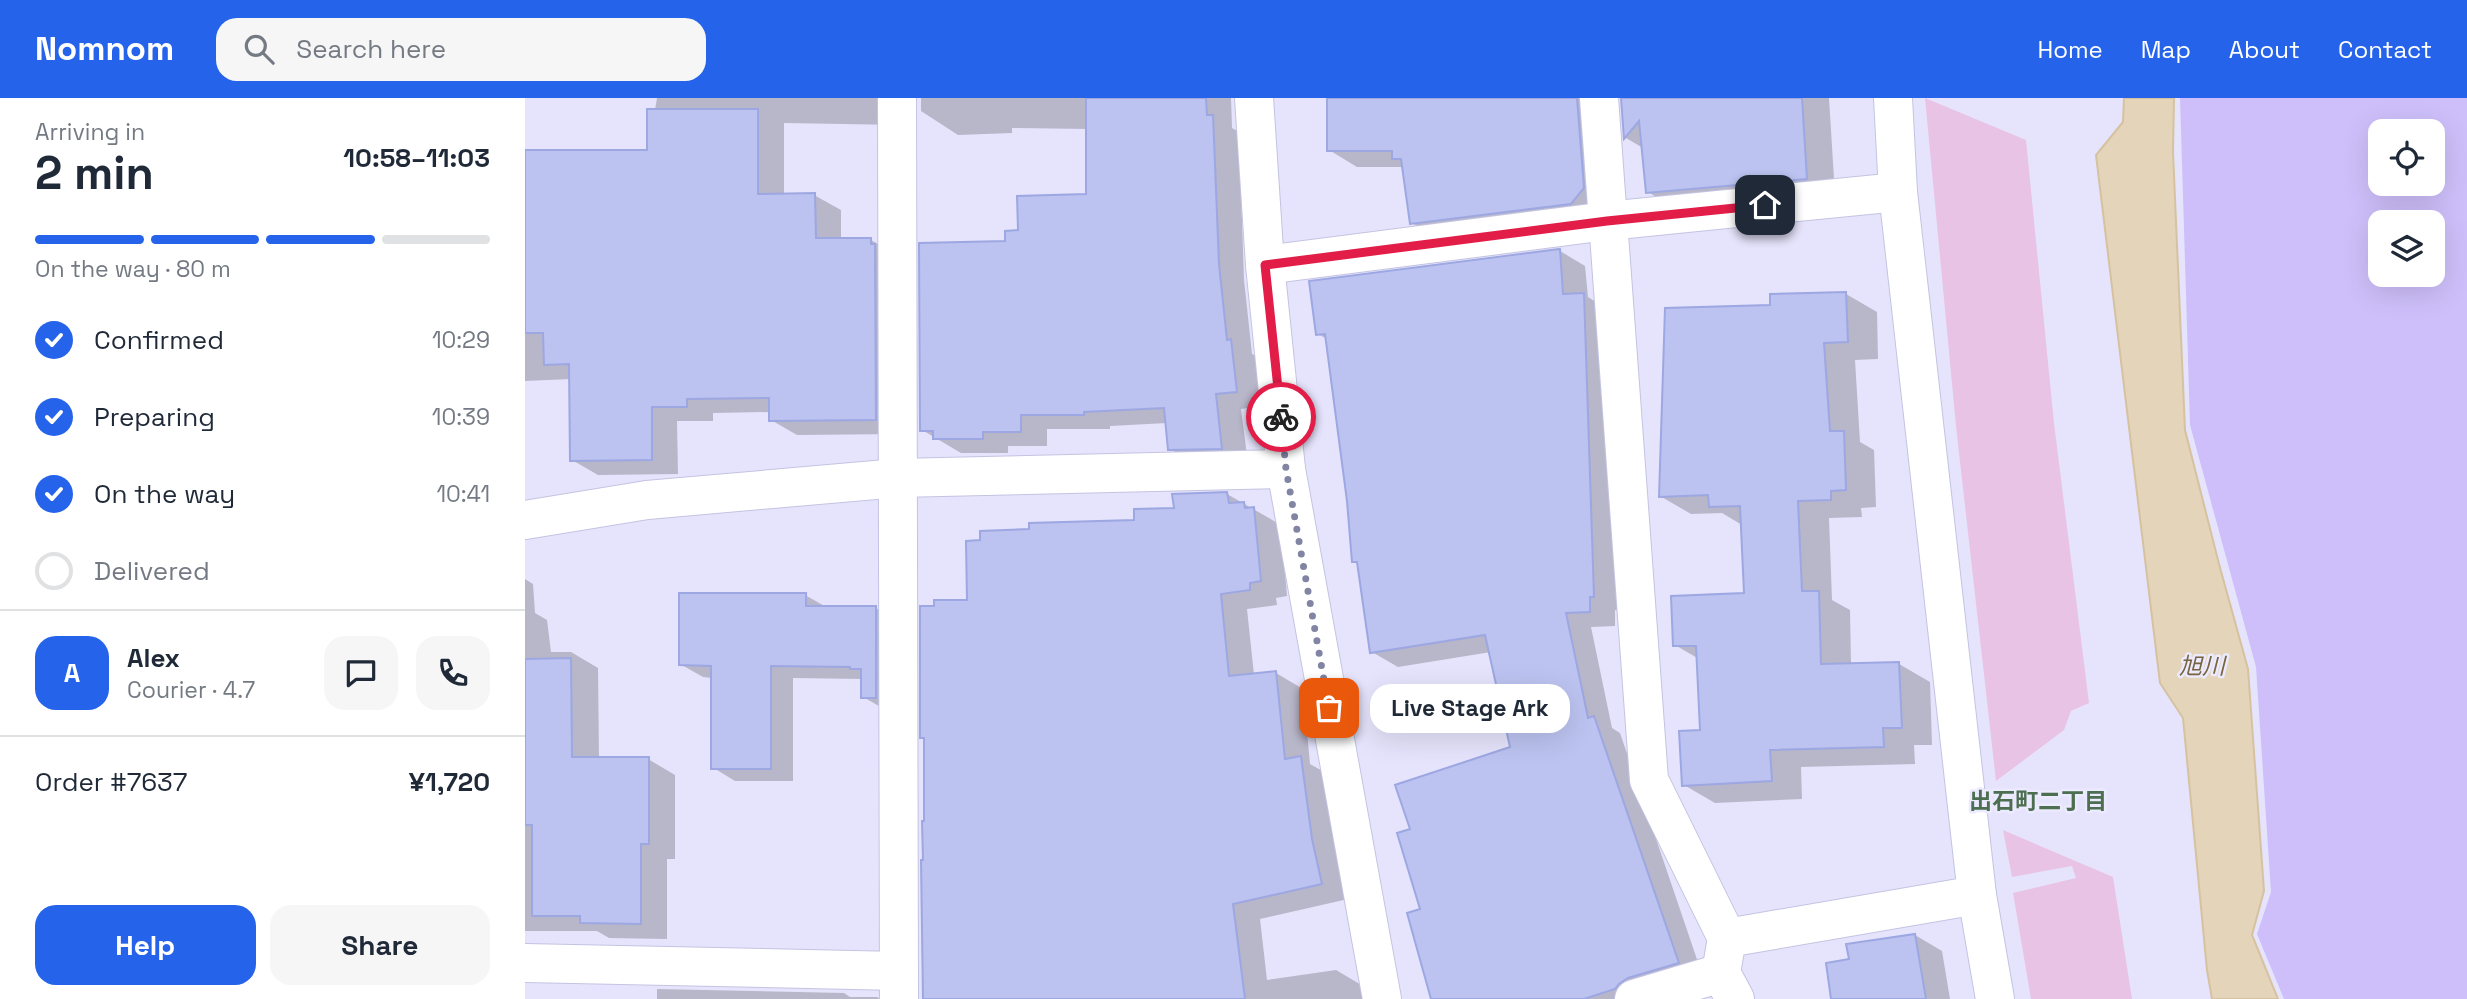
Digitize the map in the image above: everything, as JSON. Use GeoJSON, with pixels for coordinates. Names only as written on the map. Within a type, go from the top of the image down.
{"type":"FeatureCollection","features":[{"type":"Feature","properties":{"kind":"street"},"geometry":{"type":"LineString","coordinates":[[525,963],[899,985],[897,98]]}},
{"type":"Feature","properties":{"kind":"street"},"geometry":{"type":"LineString","coordinates":[[1254,98],[1265,265],[1286,469],[1382,999]]}},
{"type":"Feature","properties":{"kind":"street"},"geometry":{"type":"LineString","coordinates":[[1599,98],[1649,780],[1728,970]]}},
{"type":"Feature","properties":{"kind":"street"},"geometry":{"type":"LineString","coordinates":[[1893,98],[1898,192],[1977,895],[1995,999]]}},
{"type":"Feature","properties":{"kind":"street"},"geometry":{"type":"LineString","coordinates":[[1265,265],[1607,221],[1898,192]]}},
{"type":"Feature","properties":{"kind":"street"},"geometry":{"type":"LineString","coordinates":[[525,520],[647,500],[898,478],[1286,469]]}},
{"type":"Feature","properties":{"kind":"street"},"geometry":{"type":"LineString","coordinates":[[1634,999],[1977,895]]}},
{"type":"Feature","properties":{"kind":"shaded area"},"geometry":{"type":"Polygon","coordinates":[[[1925,98],[2026,140],[2054,423],[2089,703],[2071,711],[2064,730],[1996,781],[1956,426],[1925,98]]]}},
{"type":"Feature","properties":{"kind":"shaded area"},"geometry":{"type":"Polygon","coordinates":[[[2003,830],[2113,877],[2132,999],[2031,999],[2013,893],[2076,878],[2072,866],[2012,877],[2003,830]]]}},
{"type":"Feature","properties":{"kind":"sand"},"geometry":{"type":"Polygon","coordinates":[[[2180,98],[2467,98],[2467,999],[2284,999],[2257,934],[2271,892],[2256,667],[2190,425],[2180,98]]]}},
{"type":"Feature","properties":{"kind":"water","name":"旭川"},"geometry":{"type":"Polygon","coordinates":[[[2124,98],[2174,98],[2173,152],[2185,430],[2248,669],[2264,891],[2252,935],[2278,999],[2212,999],[2207,970],[2183,718],[2160,683],[2096,155],[2123,122],[2124,98]]]}},
{"type":"Feature","properties":{"kind":"building"},"geometry":{"type":"Polygon","coordinates":[[[1086,98],[1206,98],[1207,115],[1213,115],[1219,264],[1227,340],[1231,339],[1237,392],[1216,394],[1222,449],[1168,450],[1164,408],[1084,412],[1084,415],[1021,415],[1021,432],[983,432],[983,439],[933,439],[933,431],[920,431],[919,243],[1005,241],[1005,231],[1018,230],[1017,196],[1086,194],[1086,98]]]}},
{"type":"Feature","properties":{"kind":"building"},"geometry":{"type":"Polygon","coordinates":[[[1327,98],[1577,98],[1584,188],[1571,204],[1410,224],[1401,159],[1392,159],[1392,151],[1327,151],[1327,98]]]}},
{"type":"Feature","properties":{"kind":"building"},"geometry":{"type":"Polygon","coordinates":[[[1621,98],[1802,98],[1807,179],[1646,193],[1639,121],[1624,139],[1621,98]]]}},
{"type":"Feature","properties":{"kind":"building"},"geometry":{"type":"Polygon","coordinates":[[[647,109],[758,109],[758,194],[815,193],[816,238],[871,238],[871,244],[875,244],[876,420],[769,421],[769,398],[687,399],[687,407],[652,407],[652,460],[570,461],[569,364],[544,365],[543,333],[525,333],[525,150],[647,150],[647,109]]]}},
{"type":"Feature","properties":{"kind":"building"},"geometry":{"type":"Polygon","coordinates":[[[1560,249],[1563,294],[1584,293],[1594,597],[1590,597],[1590,612],[1566,613],[1588,718],[1594,716],[1679,963],[1628,978],[1615,989],[1584,999],[1431,999],[1407,913],[1420,909],[1397,833],[1410,829],[1395,785],[1510,747],[1485,635],[1370,653],[1357,562],[1352,562],[1347,501],[1325,334],[1316,335],[1309,281],[1560,249]]]}},
{"type":"Feature","properties":{"kind":"building"},"geometry":{"type":"Polygon","coordinates":[[[1846,292],[1848,342],[1824,343],[1830,431],[1844,431],[1846,490],[1831,491],[1831,500],[1798,501],[1802,591],[1819,591],[1821,664],[1899,662],[1902,728],[1883,728],[1884,747],[1770,750],[1772,781],[1682,786],[1679,731],[1700,730],[1696,646],[1673,646],[1671,596],[1744,593],[1740,506],[1709,507],[1708,495],[1659,497],[1665,308],[1770,305],[1770,294],[1846,292]]]}},
{"type":"Feature","properties":{"kind":"building"},"geometry":{"type":"Polygon","coordinates":[[[1227,492],[1229,503],[1244,502],[1245,508],[1254,507],[1261,581],[1250,583],[1250,590],[1221,594],[1229,676],[1276,671],[1285,759],[1301,756],[1312,839],[1322,884],[1233,904],[1245,999],[923,999],[921,860],[924,738],[920,738],[920,606],[934,606],[934,600],[967,600],[966,541],[980,540],[980,531],[1029,529],[1029,523],[1134,520],[1134,509],[1174,508],[1172,494],[1227,492]]]}},
{"type":"Feature","properties":{"kind":"building"},"geometry":{"type":"Polygon","coordinates":[[[679,593],[806,593],[806,606],[876,606],[876,698],[861,698],[861,669],[771,666],[771,769],[711,769],[711,666],[679,665],[679,593]]]}},
{"type":"Feature","properties":{"kind":"building"},"geometry":{"type":"Polygon","coordinates":[[[571,658],[572,757],[649,757],[649,844],[641,844],[641,924],[580,923],[580,916],[532,916],[532,825],[525,825],[525,659],[571,658]]]}},
{"type":"Feature","properties":{"kind":"building"},"geometry":{"type":"Polygon","coordinates":[[[1915,934],[1926,999],[1831,999],[1826,963],[1849,959],[1846,944],[1915,934]]]}},
{"type":"Feature","properties":{"kind":"way so far"},"geometry":{"type":"LineString","coordinates":[[1281,417],[1286,469],[1329,708]]}},
{"type":"Feature","properties":{"kind":"place","name":"Live Stage Ark"},"geometry":{"type":"Point","coordinates":[1329,708]}},
{"type":"Feature","properties":{"kind":"district","name":"出石町二丁目"},"geometry":{"type":"Point","coordinates":[2038,801]}},
{"type":"Feature","properties":{"kind":"route"},"geometry":{"type":"LineString","coordinates":[[1281,417],[1265,265],[1607,221],[1765,205]]}}]}
